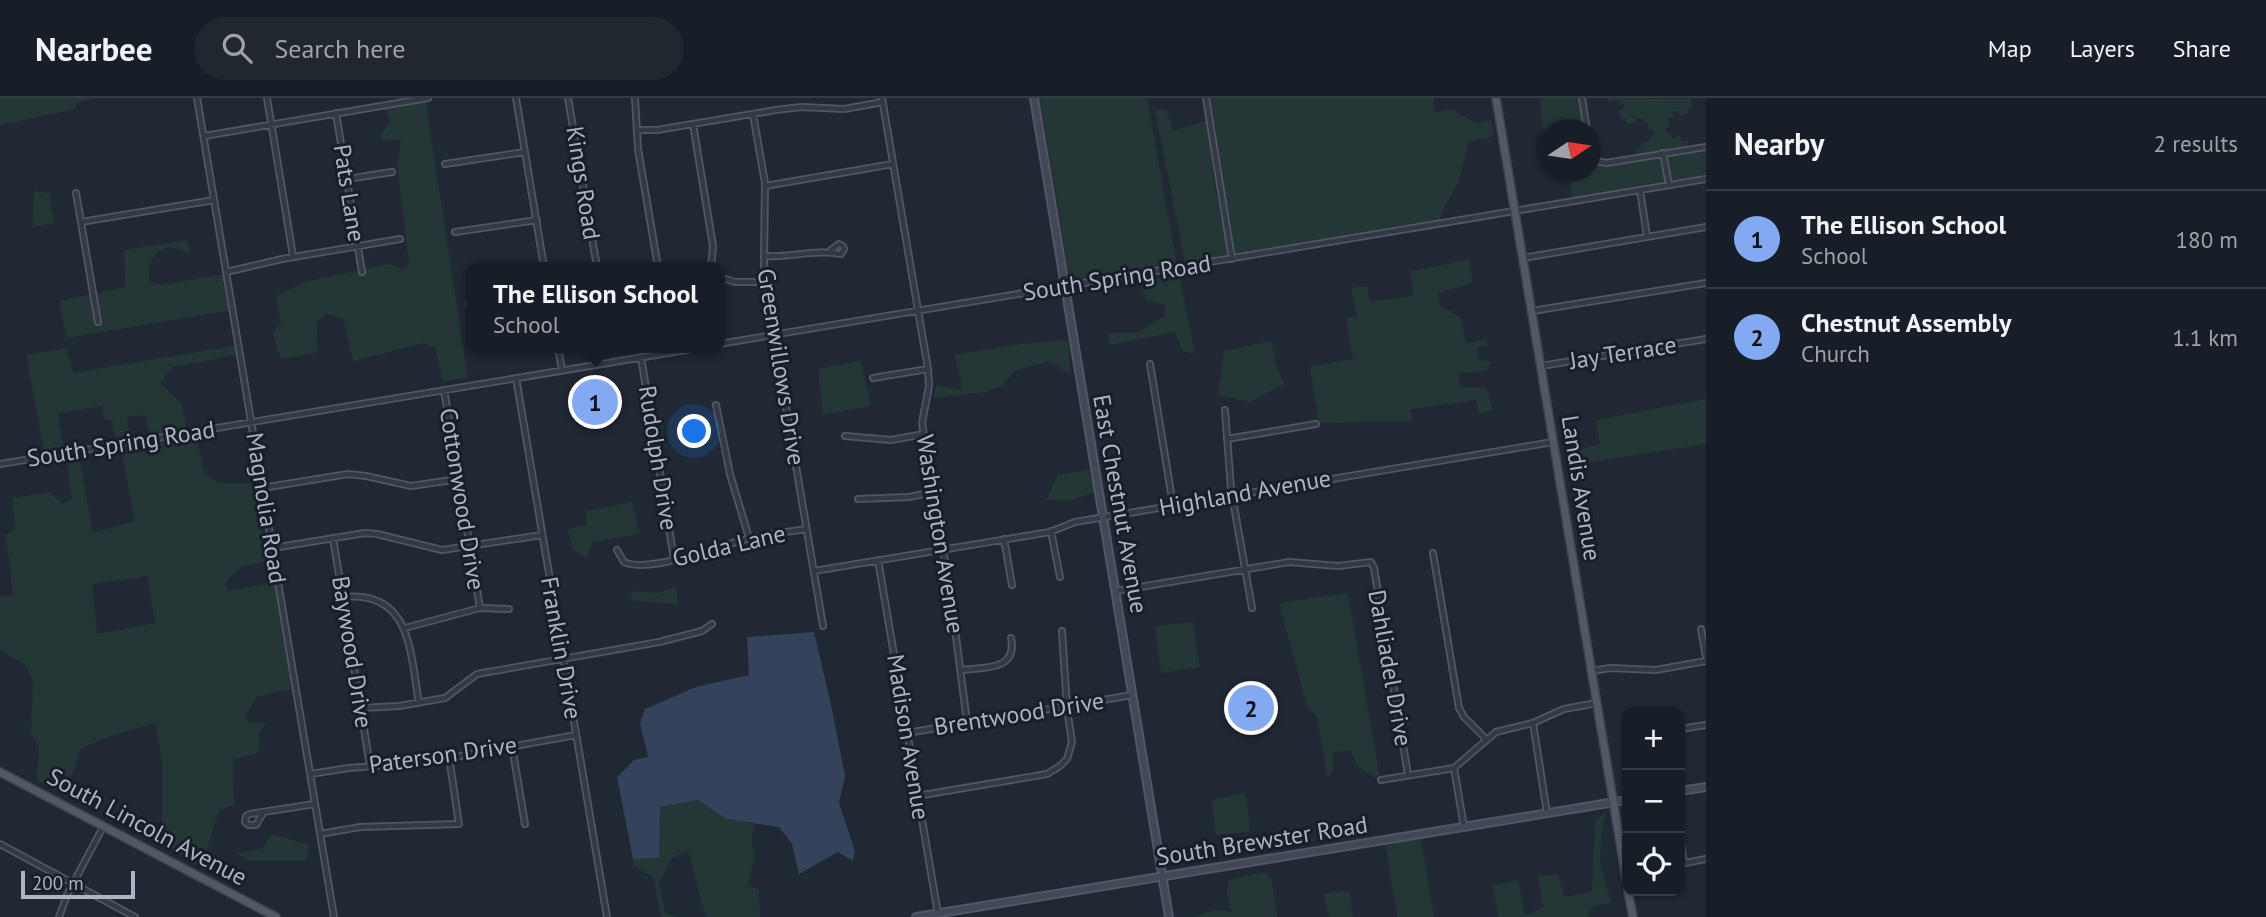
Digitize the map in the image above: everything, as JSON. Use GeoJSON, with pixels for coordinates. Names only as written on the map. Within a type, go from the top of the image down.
{"type":"FeatureCollection","features":[{"type":"Feature","properties":{"kind":"main road","name":"Landis Avenue"},"geometry":{"type":"LineString","coordinates":[[1496,98],[1622,851]]}},
{"type":"Feature","properties":{"kind":"main road","name":"South Lincoln Avenue"},"geometry":{"type":"LineString","coordinates":[[0,772],[276,917]]}},
{"type":"Feature","properties":{"kind":"main road"},"geometry":{"type":"LineString","coordinates":[[1629,896],[1633,917]]}},
{"type":"Feature","properties":{"kind":"street","name":"Magnolia Road"},"geometry":{"type":"LineString","coordinates":[[197,98],[334,917]]}},
{"type":"Feature","properties":{"kind":"street"},"geometry":{"type":"LineString","coordinates":[[267,98],[293,256]]}},
{"type":"Feature","properties":{"kind":"street"},"geometry":{"type":"LineString","coordinates":[[204,136],[426,98]]}},
{"type":"Feature","properties":{"kind":"street"},"geometry":{"type":"LineString","coordinates":[[516,98],[543,262]]}},
{"type":"Feature","properties":{"kind":"street","name":"Kings Road"},"geometry":{"type":"LineString","coordinates":[[569,98],[596,262]]}},
{"type":"Feature","properties":{"kind":"street"},"geometry":{"type":"LineString","coordinates":[[635,98],[637,130],[657,262]]}},
{"type":"Feature","properties":{"kind":"street","name":"East Chestnut Avenue"},"geometry":{"type":"LineString","coordinates":[[1034,98],[1169,917]]}},
{"type":"Feature","properties":{"kind":"street"},"geometry":{"type":"LineString","coordinates":[[1206,98],[1232,258]]}},
{"type":"Feature","properties":{"kind":"street"},"geometry":{"type":"LineString","coordinates":[[1582,98],[1585,119]]}},
{"type":"Feature","properties":{"kind":"street"},"geometry":{"type":"LineString","coordinates":[[637,130],[657,130],[800,107],[844,109],[882,100]]}},
{"type":"Feature","properties":{"kind":"street","name":"Washington Avenue"},"geometry":{"type":"LineString","coordinates":[[882,100],[928,369],[929,386],[923,413],[923,434],[943,549],[967,723]]}},
{"type":"Feature","properties":{"kind":"street","name":"Pats Lane"},"geometry":{"type":"LineString","coordinates":[[336,113],[362,272]]}},
{"type":"Feature","properties":{"kind":"street","name":"Greenwillows Drive"},"geometry":{"type":"LineString","coordinates":[[753,114],[765,186],[765,282],[823,626]]}},
{"type":"Feature","properties":{"kind":"street"},"geometry":{"type":"LineString","coordinates":[[693,124],[713,246],[711,262]]}},
{"type":"Feature","properties":{"kind":"street"},"geometry":{"type":"LineString","coordinates":[[1601,162],[1706,147]]}},
{"type":"Feature","properties":{"kind":"street"},"geometry":{"type":"LineString","coordinates":[[445,164],[525,152]]}},
{"type":"Feature","properties":{"kind":"street"},"geometry":{"type":"LineString","coordinates":[[1663,153],[1669,186]]}},
{"type":"Feature","properties":{"kind":"street"},"geometry":{"type":"LineString","coordinates":[[765,186],[893,164]]}},
{"type":"Feature","properties":{"kind":"street"},"geometry":{"type":"LineString","coordinates":[[347,179],[392,172]]}},
{"type":"Feature","properties":{"kind":"street","name":"South Spring Road"},"geometry":{"type":"LineString","coordinates":[[725,343],[1706,179]]}},
{"type":"Feature","properties":{"kind":"street"},"geometry":{"type":"LineString","coordinates":[[1640,190],[1647,237]]}},
{"type":"Feature","properties":{"kind":"street"},"geometry":{"type":"LineString","coordinates":[[76,192],[98,322]]}},
{"type":"Feature","properties":{"kind":"street"},"geometry":{"type":"LineString","coordinates":[[81,222],[215,200]]}},
{"type":"Feature","properties":{"kind":"street"},"geometry":{"type":"LineString","coordinates":[[455,232],[537,220]]}},
{"type":"Feature","properties":{"kind":"street"},"geometry":{"type":"LineString","coordinates":[[1523,258],[1706,228]]}},
{"type":"Feature","properties":{"kind":"street"},"geometry":{"type":"LineString","coordinates":[[226,272],[293,256],[400,239]]}},
{"type":"Feature","properties":{"kind":"street"},"geometry":{"type":"LineString","coordinates":[[764,256],[790,257],[827,251],[841,254],[844,247],[837,244],[831,250]]}},
{"type":"Feature","properties":{"kind":"street"},"geometry":{"type":"LineString","coordinates":[[725,279],[735,282],[765,282]]}},
{"type":"Feature","properties":{"kind":"street"},"geometry":{"type":"LineString","coordinates":[[1532,312],[1706,283]]}},
{"type":"Feature","properties":{"kind":"street","name":"Jay Terrace"},"geometry":{"type":"LineString","coordinates":[[1541,366],[1706,339]]}},
{"type":"Feature","properties":{"kind":"street"},"geometry":{"type":"LineString","coordinates":[[559,353],[562,370]]}},
{"type":"Feature","properties":{"kind":"street","name":"South Spring Road"},"geometry":{"type":"LineString","coordinates":[[0,464],[666,353]]}},
{"type":"Feature","properties":{"kind":"street","name":"Rudolph Drive"},"geometry":{"type":"LineString","coordinates":[[641,357],[674,559]]}},
{"type":"Feature","properties":{"kind":"street"},"geometry":{"type":"LineString","coordinates":[[1150,364],[1174,505]]}},
{"type":"Feature","properties":{"kind":"street"},"geometry":{"type":"LineString","coordinates":[[873,378],[928,369]]}},
{"type":"Feature","properties":{"kind":"street","name":"Franklin Drive"},"geometry":{"type":"LineString","coordinates":[[516,378],[607,917]]}},
{"type":"Feature","properties":{"kind":"street","name":"Cottonwood Drive"},"geometry":{"type":"LineString","coordinates":[[444,390],[480,608]]}},
{"type":"Feature","properties":{"kind":"street"},"geometry":{"type":"LineString","coordinates":[[716,405],[730,474],[749,538]]}},
{"type":"Feature","properties":{"kind":"street"},"geometry":{"type":"LineString","coordinates":[[1225,410],[1232,495],[1252,608]]}},
{"type":"Feature","properties":{"kind":"street"},"geometry":{"type":"LineString","coordinates":[[1227,439],[1316,424]]}},
{"type":"Feature","properties":{"kind":"street"},"geometry":{"type":"LineString","coordinates":[[845,436],[891,440],[923,434]]}},
{"type":"Feature","properties":{"kind":"street","name":"Highland Avenue"},"geometry":{"type":"LineString","coordinates":[[814,570],[1051,531],[1069,523],[1102,517],[1553,442]]}},
{"type":"Feature","properties":{"kind":"street"},"geometry":{"type":"LineString","coordinates":[[262,488],[348,474],[411,486],[459,479]]}},
{"type":"Feature","properties":{"kind":"street"},"geometry":{"type":"LineString","coordinates":[[858,499],[909,497],[933,492]]}},
{"type":"Feature","properties":{"kind":"street","name":"Golda Lane"},"geometry":{"type":"LineString","coordinates":[[617,550],[620,559],[633,565],[674,559],[749,538],[806,528]]}},
{"type":"Feature","properties":{"kind":"street"},"geometry":{"type":"LineString","coordinates":[[1051,531],[1060,577]]}},
{"type":"Feature","properties":{"kind":"street"},"geometry":{"type":"LineString","coordinates":[[272,548],[365,533],[438,550],[542,535]]}},
{"type":"Feature","properties":{"kind":"street","name":"Baywood Drive"},"geometry":{"type":"LineString","coordinates":[[333,538],[370,766]]}},
{"type":"Feature","properties":{"kind":"street"},"geometry":{"type":"LineString","coordinates":[[1004,539],[1012,585]]}},
{"type":"Feature","properties":{"kind":"street"},"geometry":{"type":"LineString","coordinates":[[1433,553],[1459,708],[1486,739]]}},
{"type":"Feature","properties":{"kind":"street","name":"Madison Avenue"},"geometry":{"type":"LineString","coordinates":[[878,560],[937,914]]}},
{"type":"Feature","properties":{"kind":"street","name":"Dahliadel Drive"},"geometry":{"type":"LineString","coordinates":[[1245,569],[1289,562],[1338,566],[1371,562],[1408,775]]}},
{"type":"Feature","properties":{"kind":"street"},"geometry":{"type":"LineString","coordinates":[[1115,591],[1245,569]]}},
{"type":"Feature","properties":{"kind":"street"},"geometry":{"type":"LineString","coordinates":[[343,597],[361,597],[381,602],[405,628],[419,703]]}},
{"type":"Feature","properties":{"kind":"street"},"geometry":{"type":"LineString","coordinates":[[405,628],[480,608],[509,609]]}},
{"type":"Feature","properties":{"kind":"street"},"geometry":{"type":"LineString","coordinates":[[361,708],[419,703],[448,697],[477,674],[671,639],[702,631],[712,624]]}},
{"type":"Feature","properties":{"kind":"street"},"geometry":{"type":"LineString","coordinates":[[1592,671],[1610,668],[1656,670],[1706,659],[1701,629]]}},
{"type":"Feature","properties":{"kind":"street"},"geometry":{"type":"LineString","coordinates":[[918,796],[1047,774],[1067,759],[1072,742],[1062,631]]}},
{"type":"Feature","properties":{"kind":"street"},"geometry":{"type":"LineString","coordinates":[[961,670],[996,666],[1008,661],[1013,653],[1011,638]]}},
{"type":"Feature","properties":{"kind":"street","name":"Brentwood Drive"},"geometry":{"type":"LineString","coordinates":[[907,733],[1132,695]]}},
{"type":"Feature","properties":{"kind":"street"},"geometry":{"type":"LineString","coordinates":[[1381,780],[1454,768],[1486,739],[1502,729],[1533,723],[1563,709],[1597,703]]}},
{"type":"Feature","properties":{"kind":"street"},"geometry":{"type":"LineString","coordinates":[[1533,723],[1547,813]]}},
{"type":"Feature","properties":{"kind":"street"},"geometry":{"type":"LineString","coordinates":[[1685,729],[1706,725]]}},
{"type":"Feature","properties":{"kind":"street","name":"Paterson Drive"},"geometry":{"type":"LineString","coordinates":[[310,774],[417,763],[576,735]]}},
{"type":"Feature","properties":{"kind":"street"},"geometry":{"type":"LineString","coordinates":[[512,746],[526,824]]}},
{"type":"Feature","properties":{"kind":"street"},"geometry":{"type":"LineString","coordinates":[[320,834],[360,827],[458,824],[449,757]]}},
{"type":"Feature","properties":{"kind":"street"},"geometry":{"type":"LineString","coordinates":[[1454,768],[1464,827]]}},
{"type":"Feature","properties":{"kind":"street"},"geometry":{"type":"LineString","coordinates":[[1685,790],[1706,787]]}},
{"type":"Feature","properties":{"kind":"street","name":"South Brewster Road"},"geometry":{"type":"LineString","coordinates":[[916,917],[1622,801]]}},
{"type":"Feature","properties":{"kind":"street"},"geometry":{"type":"LineString","coordinates":[[263,813],[315,804]]}},
{"type":"Feature","properties":{"kind":"street"},"geometry":{"type":"LineString","coordinates":[[59,917],[63,903],[104,826]]}},
{"type":"Feature","properties":{"kind":"street"},"geometry":{"type":"LineString","coordinates":[[0,844],[125,915],[135,917]]}},
{"type":"Feature","properties":{"kind":"street"},"geometry":{"type":"LineString","coordinates":[[1685,862],[1706,859]]}},
{"type":"Feature","properties":{"kind":"shaded area"},"geometry":{"type":"Polygon","coordinates":[[[0,98],[92,99],[76,103],[76,109],[0,125],[0,98]]]}},
{"type":"Feature","properties":{"kind":"shaded area"},"geometry":{"type":"Polygon","coordinates":[[[425,98],[468,378],[443,381],[435,348],[424,343],[353,361],[343,319],[327,314],[318,321],[316,341],[319,352],[281,359],[272,332],[281,324],[276,296],[305,282],[388,264],[403,269],[409,264],[397,165],[401,140],[383,141],[381,136],[389,122],[386,104],[425,98]]]}},
{"type":"Feature","properties":{"kind":"shaded area"},"geometry":{"type":"Polygon","coordinates":[[[1040,98],[1147,98],[1177,265],[1070,281],[1040,98]]]}},
{"type":"Feature","properties":{"kind":"shaded area"},"geometry":{"type":"Polygon","coordinates":[[[1208,98],[1434,98],[1433,113],[1451,109],[1476,123],[1491,120],[1494,136],[1469,142],[1458,182],[1439,223],[1234,256],[1208,98]]]}},
{"type":"Feature","properties":{"kind":"shaded area"},"geometry":{"type":"Polygon","coordinates":[[[1539,98],[1581,98],[1584,119],[1542,119],[1539,98]]]}},
{"type":"Feature","properties":{"kind":"shaded area"},"geometry":{"type":"Polygon","coordinates":[[[1608,98],[1691,99],[1693,108],[1688,109],[1688,114],[1679,116],[1678,111],[1672,112],[1673,117],[1668,118],[1670,127],[1666,128],[1666,133],[1671,133],[1672,138],[1681,136],[1682,141],[1688,140],[1689,147],[1638,156],[1636,148],[1642,147],[1641,143],[1651,141],[1654,130],[1649,131],[1647,122],[1643,122],[1642,118],[1636,119],[1637,123],[1628,124],[1626,119],[1621,120],[1619,110],[1624,110],[1623,104],[1619,105],[1618,100],[1608,102],[1608,98]]]}},
{"type":"Feature","properties":{"kind":"shaded area"},"geometry":{"type":"Polygon","coordinates":[[[1166,109],[1173,131],[1208,120],[1214,181],[1228,254],[1185,263],[1155,111],[1166,109]]]}},
{"type":"Feature","properties":{"kind":"shaded area"},"geometry":{"type":"Polygon","coordinates":[[[1706,149],[1706,175],[1676,181],[1671,179],[1667,156],[1706,149]]]}},
{"type":"Feature","properties":{"kind":"shaded area"},"geometry":{"type":"Polygon","coordinates":[[[1661,157],[1665,181],[1572,198],[1570,182],[1601,182],[1601,167],[1661,157]]]}},
{"type":"Feature","properties":{"kind":"shaded area"},"geometry":{"type":"Polygon","coordinates":[[[34,191],[49,193],[54,223],[33,227],[34,191]]]}},
{"type":"Feature","properties":{"kind":"shaded area"},"geometry":{"type":"Polygon","coordinates":[[[187,240],[190,252],[169,248],[154,256],[149,281],[161,285],[227,274],[233,310],[67,338],[59,301],[125,287],[124,250],[187,240]]]}},
{"type":"Feature","properties":{"kind":"shaded area"},"geometry":{"type":"Polygon","coordinates":[[[1469,260],[1473,283],[1438,293],[1440,305],[1461,318],[1466,343],[1486,340],[1487,346],[1477,347],[1479,360],[1492,361],[1486,371],[1459,373],[1459,387],[1486,387],[1493,410],[1479,414],[1476,400],[1411,409],[1412,421],[1319,423],[1310,367],[1353,359],[1346,318],[1357,316],[1351,288],[1367,286],[1370,301],[1414,296],[1410,271],[1469,260]]]}},
{"type":"Feature","properties":{"kind":"shaded area"},"geometry":{"type":"Polygon","coordinates":[[[1179,275],[1195,354],[1183,351],[1175,332],[1110,345],[1107,333],[1136,333],[1165,316],[1164,304],[1147,301],[1139,281],[1179,275]]]}},
{"type":"Feature","properties":{"kind":"shaded area"},"geometry":{"type":"Polygon","coordinates":[[[1068,340],[1071,375],[1050,361],[1014,371],[1002,386],[986,392],[934,398],[936,385],[961,390],[961,378],[954,355],[1021,344],[1068,340]]]}},
{"type":"Feature","properties":{"kind":"shaded area"},"geometry":{"type":"Polygon","coordinates":[[[1271,341],[1277,369],[1284,384],[1250,402],[1218,395],[1224,351],[1271,341]]]}},
{"type":"Feature","properties":{"kind":"shaded area"},"geometry":{"type":"Polygon","coordinates":[[[239,345],[241,354],[172,367],[160,383],[182,404],[187,433],[195,432],[204,472],[218,483],[258,483],[265,562],[240,567],[226,582],[227,591],[277,582],[296,688],[256,697],[245,717],[249,723],[266,723],[258,735],[259,752],[233,760],[234,805],[219,810],[201,868],[162,843],[162,760],[155,723],[81,748],[70,781],[74,801],[37,780],[39,747],[31,734],[33,679],[25,665],[0,650],[0,597],[13,596],[6,535],[15,528],[13,498],[50,492],[62,504],[72,499],[66,457],[78,451],[93,533],[135,521],[120,444],[150,438],[145,415],[127,417],[129,435],[122,440],[115,436],[112,420],[105,420],[102,406],[57,413],[64,448],[44,450],[26,355],[66,348],[73,373],[239,345]],[[147,576],[92,584],[97,634],[155,623],[147,576]]]}},
{"type":"Feature","properties":{"kind":"shaded area"},"geometry":{"type":"Polygon","coordinates":[[[861,361],[871,406],[823,415],[818,369],[861,361]]]}},
{"type":"Feature","properties":{"kind":"shaded area"},"geometry":{"type":"Polygon","coordinates":[[[1706,399],[1706,444],[1572,465],[1574,451],[1600,444],[1596,420],[1706,399]]]}},
{"type":"Feature","properties":{"kind":"shaded area"},"geometry":{"type":"Polygon","coordinates":[[[1089,470],[1095,492],[1070,501],[1046,500],[1058,475],[1089,470]]]}},
{"type":"Feature","properties":{"kind":"shaded area"},"geometry":{"type":"Polygon","coordinates":[[[632,502],[640,534],[593,542],[586,558],[573,550],[567,529],[586,525],[586,511],[632,502]]]}},
{"type":"Feature","properties":{"kind":"shaded area"},"geometry":{"type":"Polygon","coordinates":[[[676,587],[678,604],[630,600],[634,591],[658,593],[676,587]]]}},
{"type":"Feature","properties":{"kind":"shaded area"},"geometry":{"type":"Polygon","coordinates":[[[1348,593],[1380,780],[1358,767],[1351,751],[1333,752],[1333,772],[1327,777],[1317,716],[1307,707],[1279,603],[1348,593]]]}},
{"type":"Feature","properties":{"kind":"shaded area"},"geometry":{"type":"Polygon","coordinates":[[[1193,622],[1200,667],[1161,673],[1155,626],[1193,622]]]}},
{"type":"Feature","properties":{"kind":"shaded area"},"geometry":{"type":"Polygon","coordinates":[[[1246,792],[1250,832],[1216,835],[1212,800],[1246,792]]]}},
{"type":"Feature","properties":{"kind":"shaded area"},"geometry":{"type":"Polygon","coordinates":[[[698,800],[726,819],[755,824],[751,840],[755,856],[748,885],[759,890],[760,917],[706,917],[688,851],[673,857],[659,882],[665,913],[676,917],[661,917],[653,877],[633,866],[633,859],[659,858],[660,807],[698,800]]]}},
{"type":"Feature","properties":{"kind":"shaded area"},"geometry":{"type":"Polygon","coordinates":[[[1606,812],[1600,862],[1611,903],[1593,906],[1587,917],[1498,917],[1493,885],[1518,880],[1525,916],[1543,907],[1538,876],[1558,874],[1564,897],[1592,892],[1595,821],[1606,812]]]}},
{"type":"Feature","properties":{"kind":"shaded area"},"geometry":{"type":"Polygon","coordinates":[[[271,834],[310,845],[306,861],[249,861],[236,853],[263,848],[271,834]]]}},
{"type":"Feature","properties":{"kind":"shaded area"},"geometry":{"type":"Polygon","coordinates":[[[1421,839],[1434,917],[1397,917],[1385,844],[1421,839]]]}},
{"type":"Feature","properties":{"kind":"shaded area"},"geometry":{"type":"Polygon","coordinates":[[[1266,872],[1271,877],[1277,917],[1196,917],[1213,911],[1232,912],[1227,894],[1228,880],[1266,872]]]}},
{"type":"Feature","properties":{"kind":"shaded area"},"geometry":{"type":"Polygon","coordinates":[[[1349,890],[1353,917],[1329,917],[1324,894],[1349,890]]]}},
{"type":"Feature","properties":{"kind":"water"},"geometry":{"type":"Polygon","coordinates":[[[814,632],[845,776],[839,803],[855,851],[853,861],[838,852],[799,874],[792,844],[779,827],[726,819],[698,800],[660,807],[659,858],[633,859],[617,777],[634,760],[648,757],[640,723],[645,709],[696,687],[749,675],[747,637],[814,632]]]}},
{"type":"Feature","properties":{"kind":"place","name":"The Ellison School"},"geometry":{"type":"Point","coordinates":[595,402]}},
{"type":"Feature","properties":{"kind":"place","name":"Chestnut Assembly"},"geometry":{"type":"Point","coordinates":[1251,708]}}]}
